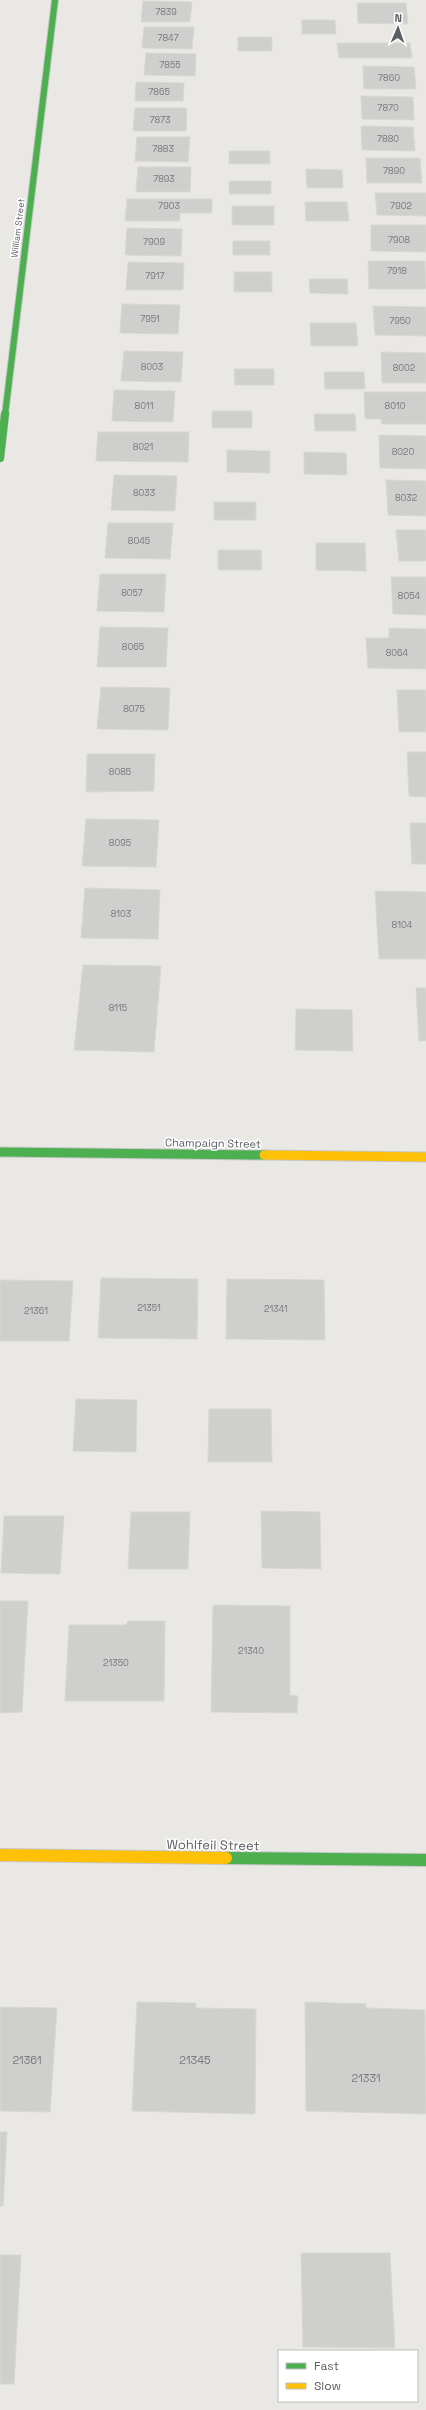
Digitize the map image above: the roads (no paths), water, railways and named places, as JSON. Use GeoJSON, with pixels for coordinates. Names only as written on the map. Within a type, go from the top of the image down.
{"type":"FeatureCollection","features":[{"type":"Feature","properties":{"kind":"street","name":"William Street"},"geometry":{"type":"LineString","coordinates":[[0,458],[55,0]]}},
{"type":"Feature","properties":{"kind":"street","name":"Champaign Street"},"geometry":{"type":"LineString","coordinates":[[0,1152],[426,1158]]}},
{"type":"Feature","properties":{"kind":"street","name":"Wohlfeil Street"},"geometry":{"type":"LineString","coordinates":[[0,1855],[426,1860]]}}]}
